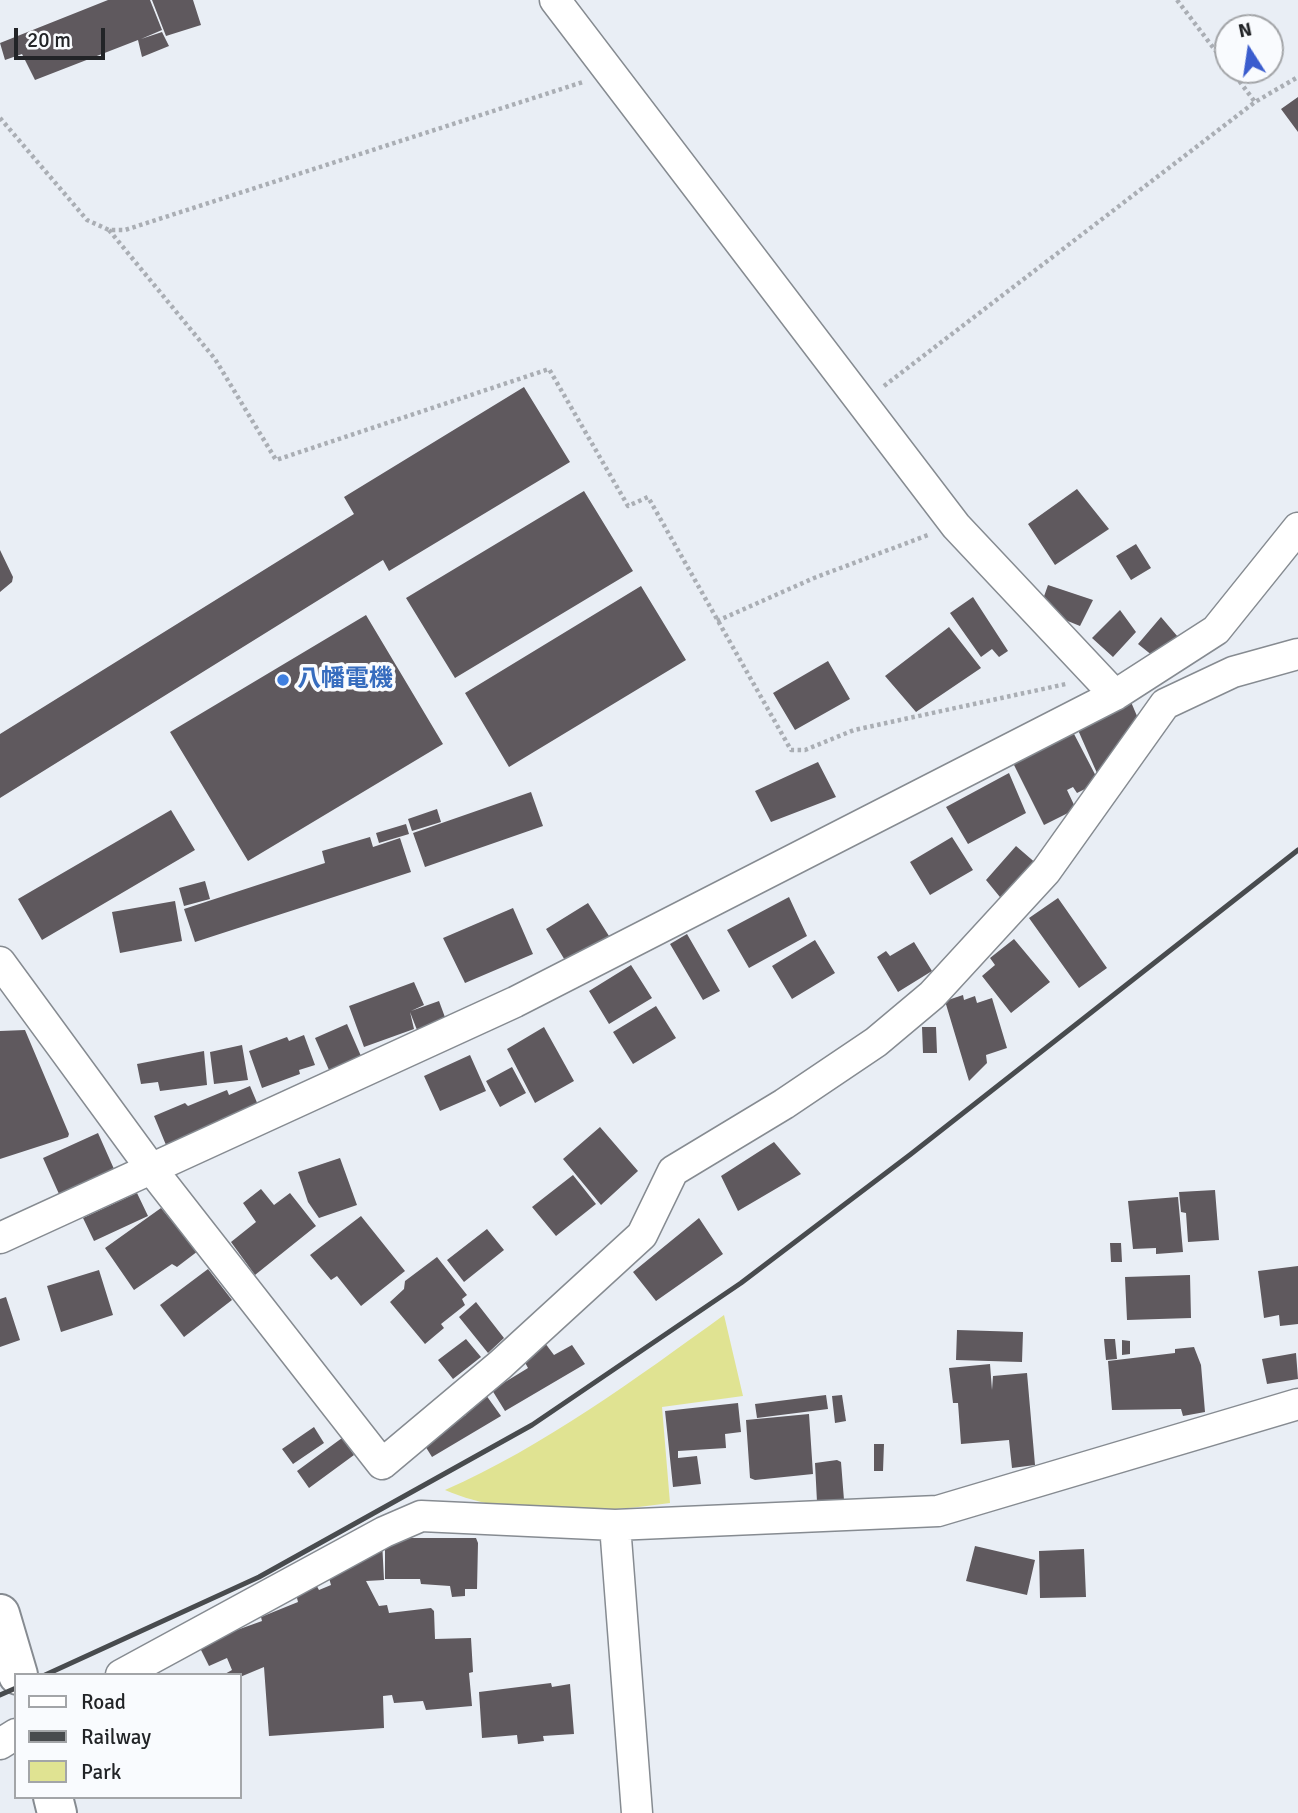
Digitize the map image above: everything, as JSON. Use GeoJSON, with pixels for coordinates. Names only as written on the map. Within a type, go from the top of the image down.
{"type":"FeatureCollection","features":[{"type":"Feature","properties":{"kind":"main road"},"geometry":{"type":"LineString","coordinates":[[0,1614],[17,1673]]}},
{"type":"Feature","properties":{"kind":"street"},"geometry":{"type":"LineString","coordinates":[[555,0],[956,526],[1108,686]]}},
{"type":"Feature","properties":{"kind":"street"},"geometry":{"type":"LineString","coordinates":[[0,1238],[153,1171],[514,1002],[1108,686],[1148,674],[1216,630],[1298,528]]}},
{"type":"Feature","properties":{"kind":"street"},"geometry":{"type":"LineString","coordinates":[[0,962],[153,1171],[382,1464],[500,1365],[642,1235],[673,1171],[784,1104],[876,1042],[932,995],[1046,871],[1165,704],[1233,672],[1298,654]]}},
{"type":"Feature","properties":{"kind":"street"},"geometry":{"type":"LineString","coordinates":[[1148,674],[1165,704]]}},
{"type":"Feature","properties":{"kind":"street"},"geometry":{"type":"LineString","coordinates":[[125,1673],[384,1532],[421,1516],[615,1525],[938,1511],[1298,1404]]}},
{"type":"Feature","properties":{"kind":"street"},"geometry":{"type":"LineString","coordinates":[[615,1525],[637,1813]]}},
{"type":"Feature","properties":{"kind":"path"},"geometry":{"type":"LineString","coordinates":[[1177,0],[1214,48]]}},
{"type":"Feature","properties":{"kind":"path"},"geometry":{"type":"LineString","coordinates":[[109,230],[142,226],[610,73]]}},
{"type":"Feature","properties":{"kind":"path"},"geometry":{"type":"LineString","coordinates":[[861,403],[1255,102],[1298,77]]}},
{"type":"Feature","properties":{"kind":"path"},"geometry":{"type":"LineString","coordinates":[[1241,84],[1255,102]]}},
{"type":"Feature","properties":{"kind":"path"},"geometry":{"type":"LineString","coordinates":[[0,118],[87,220],[109,230],[215,359],[276,460],[549,369],[628,506],[649,497],[787,744],[797,751],[855,730],[1108,686]]}},
{"type":"Feature","properties":{"kind":"path"},"geometry":{"type":"LineString","coordinates":[[717,621],[814,579],[956,526]]}},
{"type":"Feature","properties":{"kind":"green space"},"geometry":{"type":"Polygon","coordinates":[[[724,1315],[743,1396],[662,1407],[670,1503],[615,1509],[556,1511],[497,1505],[445,1490],[518,1453],[589,1410],[724,1315]]]}},
{"type":"Feature","properties":{"kind":"building"},"geometry":{"type":"Polygon","coordinates":[[[108,0],[150,0],[162,30],[141,39],[162,32],[169,46],[142,57],[138,40],[35,80],[22,54],[5,60],[0,43],[108,0]]]}},
{"type":"Feature","properties":{"kind":"building"},"geometry":{"type":"Polygon","coordinates":[[[152,0],[193,0],[201,25],[166,36],[152,0]]]}},
{"type":"Feature","properties":{"kind":"building"},"geometry":{"type":"Polygon","coordinates":[[[1298,97],[1298,132],[1281,109],[1298,97]]]}},
{"type":"Feature","properties":{"kind":"building"},"geometry":{"type":"Polygon","coordinates":[[[524,387],[570,462],[389,571],[383,560],[0,798],[0,734],[354,514],[344,497],[524,387]]]}},
{"type":"Feature","properties":{"kind":"building"},"geometry":{"type":"Polygon","coordinates":[[[1077,489],[1109,529],[1055,565],[1028,524],[1077,489]]]}},
{"type":"Feature","properties":{"kind":"building"},"geometry":{"type":"Polygon","coordinates":[[[584,491],[633,571],[455,678],[406,598],[584,491]]]}},
{"type":"Feature","properties":{"kind":"building"},"geometry":{"type":"Polygon","coordinates":[[[1136,544],[1151,568],[1131,580],[1116,556],[1136,544]]]}},
{"type":"Feature","properties":{"kind":"building"},"geometry":{"type":"Polygon","coordinates":[[[0,550],[13,577],[12,582],[0,592],[0,550]]]}},
{"type":"Feature","properties":{"kind":"building"},"geometry":{"type":"Polygon","coordinates":[[[1048,585],[1093,600],[1080,626],[1053,615],[1055,608],[1042,602],[1048,585]]]}},
{"type":"Feature","properties":{"kind":"building"},"geometry":{"type":"Polygon","coordinates":[[[641,586],[686,660],[509,767],[465,693],[641,586]]]}},
{"type":"Feature","properties":{"kind":"building"},"geometry":{"type":"Polygon","coordinates":[[[973,597],[1008,651],[999,657],[992,649],[981,657],[950,613],[973,597]]]}},
{"type":"Feature","properties":{"kind":"building"},"geometry":{"type":"Polygon","coordinates":[[[1120,610],[1136,632],[1113,657],[1092,638],[1120,610]]]}},
{"type":"Feature","properties":{"kind":"building"},"geometry":{"type":"Polygon","coordinates":[[[366,615],[443,744],[248,861],[170,732],[366,615]]]}},
{"type":"Feature","properties":{"kind":"building"},"geometry":{"type":"Polygon","coordinates":[[[1161,617],[1178,637],[1158,660],[1138,644],[1161,617]]]}},
{"type":"Feature","properties":{"kind":"building"},"geometry":{"type":"Polygon","coordinates":[[[949,627],[981,668],[916,712],[885,676],[949,627]]]}},
{"type":"Feature","properties":{"kind":"building"},"geometry":{"type":"Polygon","coordinates":[[[828,661],[850,699],[795,730],[773,693],[828,661]]]}},
{"type":"Feature","properties":{"kind":"building"},"geometry":{"type":"Polygon","coordinates":[[[1131,702],[1137,716],[1100,780],[1078,730],[1131,702]]]}},
{"type":"Feature","properties":{"kind":"building"},"geometry":{"type":"Polygon","coordinates":[[[1073,732],[1099,782],[1077,793],[1073,787],[1067,790],[1076,809],[1044,825],[1013,763],[1073,732]]]}},
{"type":"Feature","properties":{"kind":"building"},"geometry":{"type":"Polygon","coordinates":[[[818,762],[836,797],[771,822],[755,791],[818,762]]]}},
{"type":"Feature","properties":{"kind":"building"},"geometry":{"type":"Polygon","coordinates":[[[1009,773],[1026,813],[968,844],[946,807],[1009,773]]]}},
{"type":"Feature","properties":{"kind":"building"},"geometry":{"type":"Polygon","coordinates":[[[531,792],[543,826],[425,867],[413,833],[531,792]]]}},
{"type":"Feature","properties":{"kind":"building"},"geometry":{"type":"Polygon","coordinates":[[[437,809],[441,822],[412,831],[408,819],[437,809]]]}},
{"type":"Feature","properties":{"kind":"building"},"geometry":{"type":"Polygon","coordinates":[[[171,810],[195,850],[42,940],[18,899],[171,810]]]}},
{"type":"Feature","properties":{"kind":"building"},"geometry":{"type":"Polygon","coordinates":[[[406,824],[409,834],[379,843],[376,833],[406,824]]]}},
{"type":"Feature","properties":{"kind":"building"},"geometry":{"type":"Polygon","coordinates":[[[370,837],[373,847],[400,838],[411,872],[195,942],[184,909],[325,863],[322,851],[370,837]]]}},
{"type":"Feature","properties":{"kind":"building"},"geometry":{"type":"Polygon","coordinates":[[[952,837],[973,870],[930,895],[910,862],[952,837]]]}},
{"type":"Feature","properties":{"kind":"building"},"geometry":{"type":"Polygon","coordinates":[[[1016,846],[1038,865],[1004,902],[986,880],[1016,846]]]}},
{"type":"Feature","properties":{"kind":"building"},"geometry":{"type":"Polygon","coordinates":[[[205,881],[210,899],[184,906],[179,888],[205,881]]]}},
{"type":"Feature","properties":{"kind":"building"},"geometry":{"type":"Polygon","coordinates":[[[789,897],[807,936],[749,968],[727,930],[789,897]]]}},
{"type":"Feature","properties":{"kind":"building"},"geometry":{"type":"Polygon","coordinates":[[[1058,898],[1107,968],[1079,988],[1029,918],[1058,898]]]}},
{"type":"Feature","properties":{"kind":"building"},"geometry":{"type":"Polygon","coordinates":[[[175,901],[182,941],[120,953],[112,912],[175,901]]]}},
{"type":"Feature","properties":{"kind":"building"},"geometry":{"type":"Polygon","coordinates":[[[588,903],[609,936],[566,962],[546,929],[588,903]]]}},
{"type":"Feature","properties":{"kind":"building"},"geometry":{"type":"Polygon","coordinates":[[[513,908],[533,954],[465,983],[443,938],[513,908]]]}},
{"type":"Feature","properties":{"kind":"building"},"geometry":{"type":"Polygon","coordinates":[[[687,934],[720,991],[703,1000],[670,944],[687,934]]]}},
{"type":"Feature","properties":{"kind":"building"},"geometry":{"type":"Polygon","coordinates":[[[1014,939],[1050,982],[1011,1013],[982,976],[995,965],[990,958],[1014,939]]]}},
{"type":"Feature","properties":{"kind":"building"},"geometry":{"type":"Polygon","coordinates":[[[815,940],[835,973],[792,999],[772,966],[815,940]]]}},
{"type":"Feature","properties":{"kind":"building"},"geometry":{"type":"Polygon","coordinates":[[[914,942],[932,971],[898,992],[877,957],[886,951],[890,956],[914,942]]]}},
{"type":"Feature","properties":{"kind":"building"},"geometry":{"type":"Polygon","coordinates":[[[631,965],[652,998],[609,1024],[589,991],[631,965]]]}},
{"type":"Feature","properties":{"kind":"building"},"geometry":{"type":"Polygon","coordinates":[[[414,982],[424,1005],[411,1011],[439,1001],[446,1020],[417,1030],[410,1012],[414,1029],[364,1047],[349,1006],[414,982]]]}},
{"type":"Feature","properties":{"kind":"building"},"geometry":{"type":"Polygon","coordinates":[[[963,995],[964,1000],[975,996],[977,1003],[992,998],[1007,1048],[986,1055],[987,1063],[969,1081],[945,1001],[963,995]]]}},
{"type":"Feature","properties":{"kind":"building"},"geometry":{"type":"Polygon","coordinates":[[[656,1006],[676,1038],[633,1064],[613,1032],[656,1006]]]}},
{"type":"Feature","properties":{"kind":"building"},"geometry":{"type":"Polygon","coordinates":[[[347,1024],[361,1056],[329,1070],[315,1038],[347,1024]]]}},
{"type":"Feature","properties":{"kind":"building"},"geometry":{"type":"Polygon","coordinates":[[[544,1027],[574,1081],[535,1103],[507,1049],[544,1027]]]}},
{"type":"Feature","properties":{"kind":"building"},"geometry":{"type":"Polygon","coordinates":[[[922,1027],[936,1027],[937,1053],[923,1053],[922,1027]]]}},
{"type":"Feature","properties":{"kind":"building"},"geometry":{"type":"Polygon","coordinates":[[[25,1030],[69,1134],[68,1137],[0,1159],[0,1031],[25,1030]]]}},
{"type":"Feature","properties":{"kind":"building"},"geometry":{"type":"Polygon","coordinates":[[[304,1035],[315,1065],[299,1070],[300,1074],[262,1088],[249,1051],[287,1037],[289,1041],[304,1035]]]}},
{"type":"Feature","properties":{"kind":"building"},"geometry":{"type":"Polygon","coordinates":[[[242,1045],[248,1080],[214,1084],[210,1052],[242,1045]]]}},
{"type":"Feature","properties":{"kind":"building"},"geometry":{"type":"Polygon","coordinates":[[[204,1051],[207,1085],[160,1091],[158,1082],[141,1084],[137,1064],[204,1051]]]}},
{"type":"Feature","properties":{"kind":"building"},"geometry":{"type":"Polygon","coordinates":[[[470,1055],[486,1091],[440,1111],[424,1076],[470,1055]]]}},
{"type":"Feature","properties":{"kind":"building"},"geometry":{"type":"Polygon","coordinates":[[[512,1067],[526,1093],[500,1107],[486,1081],[512,1067]]]}},
{"type":"Feature","properties":{"kind":"building"},"geometry":{"type":"Polygon","coordinates":[[[250,1086],[258,1105],[166,1145],[154,1116],[185,1103],[188,1106],[227,1090],[229,1095],[250,1086]]]}},
{"type":"Feature","properties":{"kind":"building"},"geometry":{"type":"Polygon","coordinates":[[[600,1127],[638,1171],[601,1205],[563,1159],[600,1127]]]}},
{"type":"Feature","properties":{"kind":"building"},"geometry":{"type":"Polygon","coordinates":[[[98,1133],[114,1169],[59,1194],[43,1158],[98,1133]]]}},
{"type":"Feature","properties":{"kind":"building"},"geometry":{"type":"Polygon","coordinates":[[[774,1142],[801,1174],[738,1211],[721,1176],[774,1142]]]}},
{"type":"Feature","properties":{"kind":"building"},"geometry":{"type":"Polygon","coordinates":[[[340,1158],[357,1205],[319,1218],[308,1202],[298,1172],[340,1158]]]}},
{"type":"Feature","properties":{"kind":"building"},"geometry":{"type":"Polygon","coordinates":[[[573,1175],[596,1204],[556,1236],[532,1207],[573,1175]]]}},
{"type":"Feature","properties":{"kind":"building"},"geometry":{"type":"Polygon","coordinates":[[[261,1189],[274,1205],[290,1193],[316,1226],[255,1275],[231,1242],[256,1222],[243,1203],[261,1189]]]}},
{"type":"Feature","properties":{"kind":"building"},"geometry":{"type":"Polygon","coordinates":[[[1215,1190],[1219,1240],[1188,1242],[1186,1213],[1181,1212],[1179,1192],[1215,1190]]]}},
{"type":"Feature","properties":{"kind":"building"},"geometry":{"type":"Polygon","coordinates":[[[137,1193],[148,1216],[94,1241],[83,1218],[137,1193]]]}},
{"type":"Feature","properties":{"kind":"building"},"geometry":{"type":"Polygon","coordinates":[[[1178,1197],[1183,1252],[1156,1254],[1156,1248],[1133,1249],[1128,1201],[1178,1197]]]}},
{"type":"Feature","properties":{"kind":"building"},"geometry":{"type":"Polygon","coordinates":[[[161,1208],[175,1225],[182,1227],[198,1251],[177,1267],[172,1264],[134,1290],[105,1248],[161,1208]]]}},
{"type":"Feature","properties":{"kind":"building"},"geometry":{"type":"Polygon","coordinates":[[[361,1216],[405,1271],[361,1306],[337,1276],[331,1280],[310,1255],[361,1216]]]}},
{"type":"Feature","properties":{"kind":"building"},"geometry":{"type":"Polygon","coordinates":[[[699,1218],[723,1254],[656,1301],[633,1272],[699,1218]]]}},
{"type":"Feature","properties":{"kind":"building"},"geometry":{"type":"Polygon","coordinates":[[[487,1229],[504,1250],[464,1282],[447,1260],[487,1229]]]}},
{"type":"Feature","properties":{"kind":"building"},"geometry":{"type":"Polygon","coordinates":[[[1110,1243],[1121,1243],[1122,1262],[1111,1262],[1110,1243]]]}},
{"type":"Feature","properties":{"kind":"building"},"geometry":{"type":"Polygon","coordinates":[[[437,1257],[467,1295],[462,1299],[465,1305],[441,1324],[444,1328],[425,1344],[390,1302],[404,1289],[405,1281],[437,1257]]]}},
{"type":"Feature","properties":{"kind":"building"},"geometry":{"type":"Polygon","coordinates":[[[1298,1266],[1298,1324],[1280,1326],[1279,1315],[1264,1318],[1258,1271],[1298,1266]]]}},
{"type":"Feature","properties":{"kind":"building"},"geometry":{"type":"Polygon","coordinates":[[[208,1269],[232,1300],[184,1337],[160,1305],[208,1269]]]}},
{"type":"Feature","properties":{"kind":"building"},"geometry":{"type":"Polygon","coordinates":[[[99,1270],[113,1315],[61,1332],[47,1286],[99,1270]]]}},
{"type":"Feature","properties":{"kind":"building"},"geometry":{"type":"Polygon","coordinates":[[[1190,1275],[1191,1318],[1127,1320],[1125,1277],[1190,1275]]]}},
{"type":"Feature","properties":{"kind":"building"},"geometry":{"type":"Polygon","coordinates":[[[6,1297],[20,1340],[0,1347],[0,1299],[6,1297]]]}},
{"type":"Feature","properties":{"kind":"building"},"geometry":{"type":"Polygon","coordinates":[[[476,1302],[504,1338],[488,1353],[459,1317],[476,1302]]]}},
{"type":"Feature","properties":{"kind":"building"},"geometry":{"type":"Polygon","coordinates":[[[957,1330],[1023,1332],[1022,1362],[956,1360],[957,1330]]]}},
{"type":"Feature","properties":{"kind":"building"},"geometry":{"type":"Polygon","coordinates":[[[466,1339],[481,1357],[453,1379],[438,1360],[466,1339]]]}},
{"type":"Feature","properties":{"kind":"building"},"geometry":{"type":"Polygon","coordinates":[[[1104,1339],[1115,1339],[1117,1359],[1106,1360],[1104,1339]]]}},
{"type":"Feature","properties":{"kind":"building"},"geometry":{"type":"Polygon","coordinates":[[[1122,1340],[1130,1341],[1130,1354],[1122,1355],[1122,1340]]]}},
{"type":"Feature","properties":{"kind":"building"},"geometry":{"type":"Polygon","coordinates":[[[545,1343],[554,1355],[572,1345],[585,1364],[505,1411],[492,1390],[528,1368],[522,1357],[545,1343]]]}},
{"type":"Feature","properties":{"kind":"building"},"geometry":{"type":"Polygon","coordinates":[[[1194,1347],[1201,1365],[1205,1412],[1183,1416],[1181,1409],[1112,1410],[1108,1361],[1175,1353],[1175,1349],[1194,1347]]]}},
{"type":"Feature","properties":{"kind":"building"},"geometry":{"type":"Polygon","coordinates":[[[1296,1353],[1298,1379],[1267,1384],[1262,1359],[1296,1353]]]}},
{"type":"Feature","properties":{"kind":"building"},"geometry":{"type":"Polygon","coordinates":[[[990,1364],[992,1390],[993,1376],[1027,1373],[1035,1465],[1012,1468],[1009,1440],[961,1444],[958,1403],[953,1403],[949,1368],[990,1364]]]}},
{"type":"Feature","properties":{"kind":"building"},"geometry":{"type":"Polygon","coordinates":[[[486,1395],[501,1416],[432,1457],[422,1441],[466,1415],[464,1408],[486,1395]]]}},
{"type":"Feature","properties":{"kind":"building"},"geometry":{"type":"Polygon","coordinates":[[[826,1395],[828,1409],[757,1418],[755,1404],[826,1395]]]}},
{"type":"Feature","properties":{"kind":"building"},"geometry":{"type":"Polygon","coordinates":[[[842,1395],[846,1421],[835,1423],[832,1396],[842,1395]]]}},
{"type":"Feature","properties":{"kind":"building"},"geometry":{"type":"Polygon","coordinates":[[[738,1403],[741,1432],[725,1434],[726,1448],[678,1451],[678,1458],[697,1456],[701,1484],[673,1487],[665,1411],[738,1403]]]}},
{"type":"Feature","properties":{"kind":"building"},"geometry":{"type":"Polygon","coordinates":[[[809,1414],[813,1474],[755,1480],[750,1478],[746,1420],[809,1414]]]}},
{"type":"Feature","properties":{"kind":"building"},"geometry":{"type":"Polygon","coordinates":[[[314,1427],[324,1443],[293,1464],[282,1449],[314,1427]]]}},
{"type":"Feature","properties":{"kind":"building"},"geometry":{"type":"Polygon","coordinates":[[[342,1438],[354,1455],[309,1488],[297,1471],[342,1438]]]}},
{"type":"Feature","properties":{"kind":"building"},"geometry":{"type":"Polygon","coordinates":[[[874,1444],[884,1444],[883,1471],[874,1471],[874,1444]]]}},
{"type":"Feature","properties":{"kind":"building"},"geometry":{"type":"Polygon","coordinates":[[[837,1460],[841,1462],[844,1500],[817,1502],[815,1463],[837,1460]]]}},
{"type":"Feature","properties":{"kind":"building"},"geometry":{"type":"Polygon","coordinates":[[[385,1538],[476,1538],[477,1589],[465,1589],[465,1596],[452,1597],[450,1586],[421,1584],[420,1579],[385,1579],[385,1538]]]}},
{"type":"Feature","properties":{"kind":"building"},"geometry":{"type":"Polygon","coordinates":[[[382,1541],[384,1580],[366,1581],[379,1606],[387,1605],[389,1613],[431,1608],[434,1611],[435,1639],[471,1638],[473,1672],[469,1673],[472,1706],[426,1710],[423,1701],[394,1703],[392,1695],[383,1696],[384,1728],[269,1736],[264,1667],[242,1676],[242,1673],[227,1673],[232,1670],[227,1658],[209,1666],[198,1644],[262,1621],[261,1617],[298,1602],[294,1586],[313,1579],[319,1590],[331,1585],[327,1571],[382,1541]]]}},
{"type":"Feature","properties":{"kind":"building"},"geometry":{"type":"Polygon","coordinates":[[[975,1546],[1035,1560],[1027,1595],[966,1581],[975,1546]]]}},
{"type":"Feature","properties":{"kind":"building"},"geometry":{"type":"Polygon","coordinates":[[[1084,1549],[1086,1597],[1040,1598],[1039,1551],[1084,1549]]]}},
{"type":"Feature","properties":{"kind":"building"},"geometry":{"type":"Polygon","coordinates":[[[551,1683],[552,1687],[570,1684],[574,1734],[543,1736],[544,1741],[518,1744],[517,1735],[482,1738],[479,1692],[551,1683]]]}},
{"type":"Feature","properties":{"kind":"railway"},"geometry":{"type":"LineString","coordinates":[[49,1673],[259,1577],[532,1425],[741,1283],[911,1154],[1298,850]]}},
{"type":"Feature","properties":{"kind":"railway"},"geometry":{"type":"LineString","coordinates":[[0,1695],[14,1689]]}},
{"type":"Feature","properties":{"kind":"place","name":"八幡電機"},"geometry":{"type":"Point","coordinates":[283,680]}}]}
